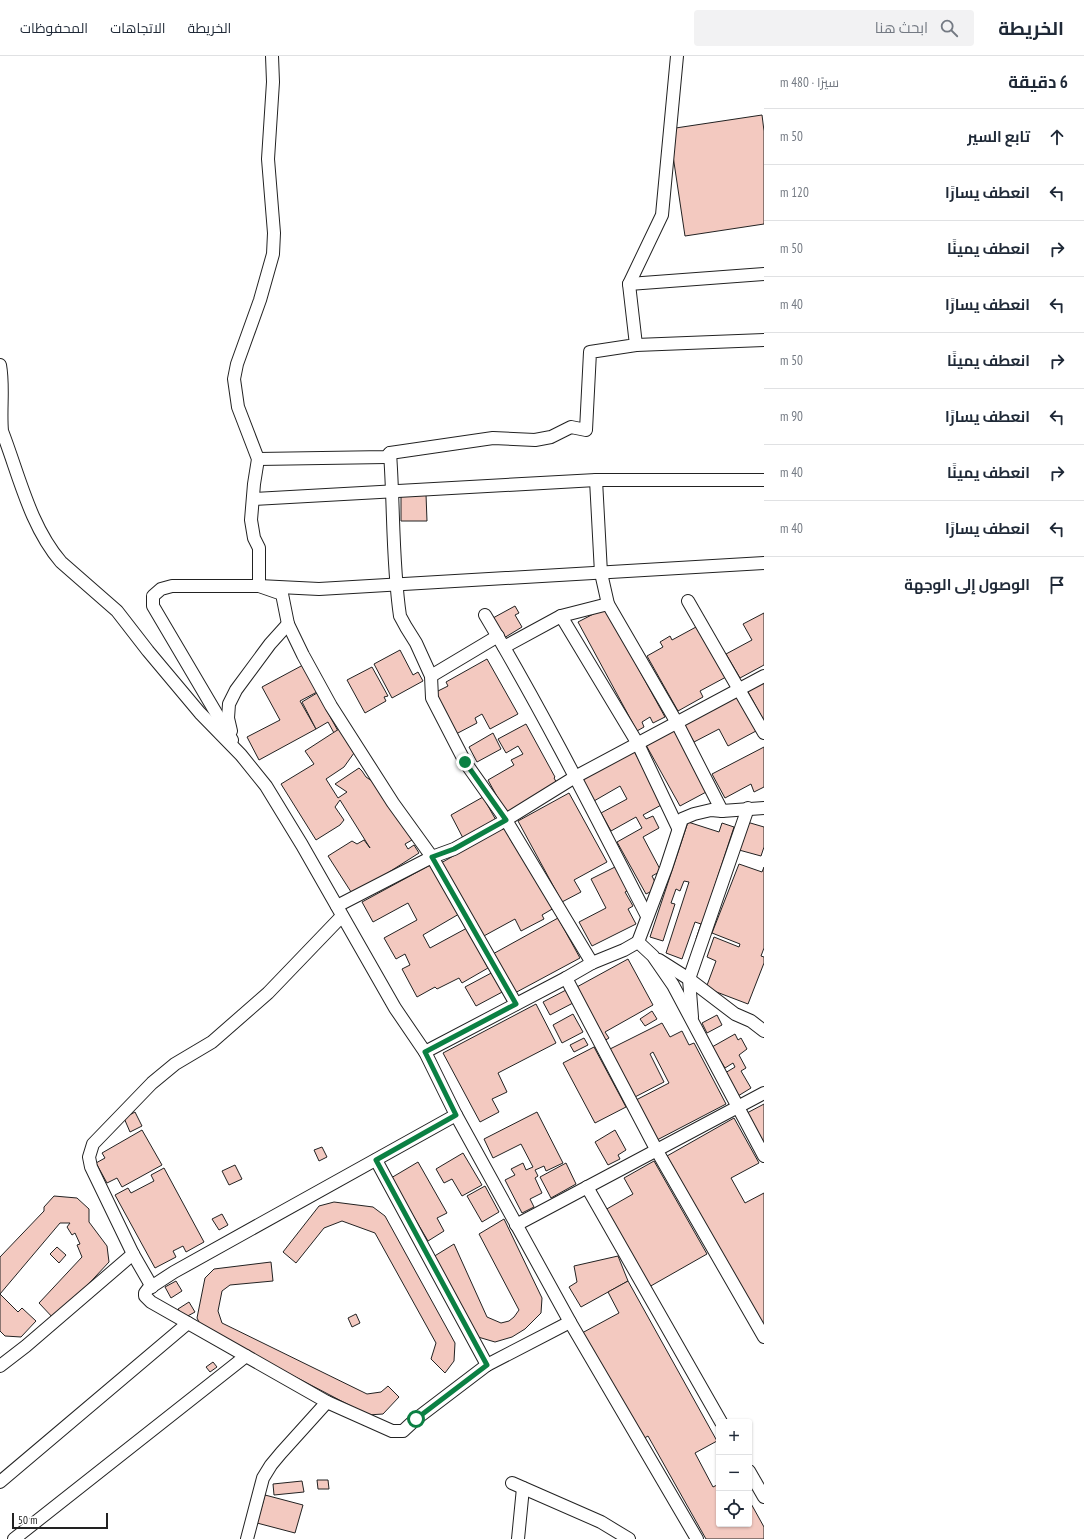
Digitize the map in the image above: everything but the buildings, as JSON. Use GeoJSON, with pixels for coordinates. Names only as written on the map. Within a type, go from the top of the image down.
{"type":"FeatureCollection","features":[{"type":"Feature","properties":{"kind":"street"},"geometry":{"type":"LineString","coordinates":[[259,586],[258,548],[254,538],[251,520],[258,459],[238,407],[234,379],[237,364],[260,300],[273,254],[274,233],[268,159],[273,82],[272,56]]}},
{"type":"Feature","properties":{"kind":"street"},"geometry":{"type":"LineString","coordinates":[[636,345],[629,284],[662,215],[677,56]]}},
{"type":"Feature","properties":{"kind":"street"},"geometry":{"type":"LineString","coordinates":[[629,284],[764,274]]}},
{"type":"Feature","properties":{"kind":"street"},"geometry":{"type":"LineString","coordinates":[[258,459],[386,457],[390,453],[493,438],[535,440],[551,437],[571,427],[586,430],[590,352],[636,345],[764,340]]}},
{"type":"Feature","properties":{"kind":"street"},"geometry":{"type":"LineString","coordinates":[[0,365],[0,419],[2,431],[42,534],[54,553],[71,571],[117,611],[148,651],[200,713],[241,755],[266,786],[302,845],[395,1008],[425,1052],[456,1115],[570,1322],[697,1539]]}},
{"type":"Feature","properties":{"kind":"street"},"geometry":{"type":"LineString","coordinates":[[390,453],[393,491],[393,536],[400,616],[416,643],[431,676],[432,698],[465,762],[506,820],[592,963]]}},
{"type":"Feature","properties":{"kind":"street"},"geometry":{"type":"LineString","coordinates":[[253,499],[596,480],[764,480]]}},
{"type":"Feature","properties":{"kind":"street"},"geometry":{"type":"LineString","coordinates":[[596,480],[601,573],[608,604],[677,723],[722,811]]}},
{"type":"Feature","properties":{"kind":"street"},"geometry":{"type":"LineString","coordinates":[[241,755],[153,606],[153,596],[161,589],[172,586],[259,586],[319,589],[764,563]]}},
{"type":"Feature","properties":{"kind":"street"},"geometry":{"type":"LineString","coordinates":[[259,586],[282,594],[288,624],[303,655],[332,706],[393,803],[432,857],[516,1004]]}},
{"type":"Feature","properties":{"kind":"street"},"geometry":{"type":"LineString","coordinates":[[688,601],[764,733]]}},
{"type":"Feature","properties":{"kind":"street"},"geometry":{"type":"LineString","coordinates":[[504,647],[561,616],[608,604]]}},
{"type":"Feature","properties":{"kind":"street"},"geometry":{"type":"LineString","coordinates":[[485,614],[575,778],[647,916]]}},
{"type":"Feature","properties":{"kind":"street"},"geometry":{"type":"LineString","coordinates":[[561,616],[638,744],[678,828]]}},
{"type":"Feature","properties":{"kind":"street"},"geometry":{"type":"LineString","coordinates":[[241,755],[230,727],[228,718],[229,704],[240,685],[270,644],[288,624]]}},
{"type":"Feature","properties":{"kind":"street"},"geometry":{"type":"LineString","coordinates":[[431,676],[498,636]]}},
{"type":"Feature","properties":{"kind":"street"},"geometry":{"type":"LineString","coordinates":[[152,1287],[133,1254],[92,1168],[89,1157],[94,1144],[152,1083],[175,1064],[212,1042],[268,993],[340,911],[432,857],[454,849],[506,820],[575,778],[764,676]]}},
{"type":"Feature","properties":{"kind":"street"},"geometry":{"type":"LineString","coordinates":[[692,1022],[689,979],[748,808]]}},
{"type":"Feature","properties":{"kind":"street"},"geometry":{"type":"LineString","coordinates":[[425,1052],[592,963],[624,950],[638,942],[666,868],[682,819],[694,814],[711,810],[722,811],[764,808]]}},
{"type":"Feature","properties":{"kind":"street"},"geometry":{"type":"LineString","coordinates":[[638,942],[653,956],[689,979],[735,1014],[751,1020],[764,1031]]}},
{"type":"Feature","properties":{"kind":"street"},"geometry":{"type":"LineString","coordinates":[[653,956],[674,985],[737,1108],[764,1156]]}},
{"type":"Feature","properties":{"kind":"street"},"geometry":{"type":"LineString","coordinates":[[566,978],[657,1151],[764,1337]]}},
{"type":"Feature","properties":{"kind":"street"},"geometry":{"type":"LineString","coordinates":[[751,1020],[764,1017]]}},
{"type":"Feature","properties":{"kind":"street"},"geometry":{"type":"LineString","coordinates":[[516,1225],[764,1093]]}},
{"type":"Feature","properties":{"kind":"street"},"geometry":{"type":"LineString","coordinates":[[456,1115],[174,1272],[152,1287],[145,1293],[145,1296],[188,1323],[327,1402],[392,1431],[403,1431],[416,1419],[487,1365],[570,1322]]}},
{"type":"Feature","properties":{"kind":"street"},"geometry":{"type":"LineString","coordinates":[[376,1160],[487,1365]]}},
{"type":"Feature","properties":{"kind":"street"},"geometry":{"type":"LineString","coordinates":[[587,1187],[719,1419]]}},
{"type":"Feature","properties":{"kind":"street"},"geometry":{"type":"LineString","coordinates":[[0,1366],[26,1346],[133,1254]]}},
{"type":"Feature","properties":{"kind":"street"},"geometry":{"type":"LineString","coordinates":[[0,1481],[188,1323]]}},
{"type":"Feature","properties":{"kind":"street"},"geometry":{"type":"LineString","coordinates":[[14,1539],[246,1356]]}},
{"type":"Feature","properties":{"kind":"street"},"geometry":{"type":"LineString","coordinates":[[247,1539],[263,1478],[281,1453],[327,1402]]}},
{"type":"Feature","properties":{"kind":"street"},"geometry":{"type":"LineString","coordinates":[[752,1476],[764,1497]]}},
{"type":"Feature","properties":{"kind":"street"},"geometry":{"type":"LineString","coordinates":[[512,1483],[600,1522],[630,1539]]}},
{"type":"Feature","properties":{"kind":"street"},"geometry":{"type":"LineString","coordinates":[[518,1539],[524,1488]]}},
{"type":"Feature","properties":{"kind":"route"},"geometry":{"type":"LineString","coordinates":[[416,1419],[487,1365],[376,1160],[456,1115],[425,1052],[516,1004],[432,857],[454,849],[506,820],[465,762]]}}]}
